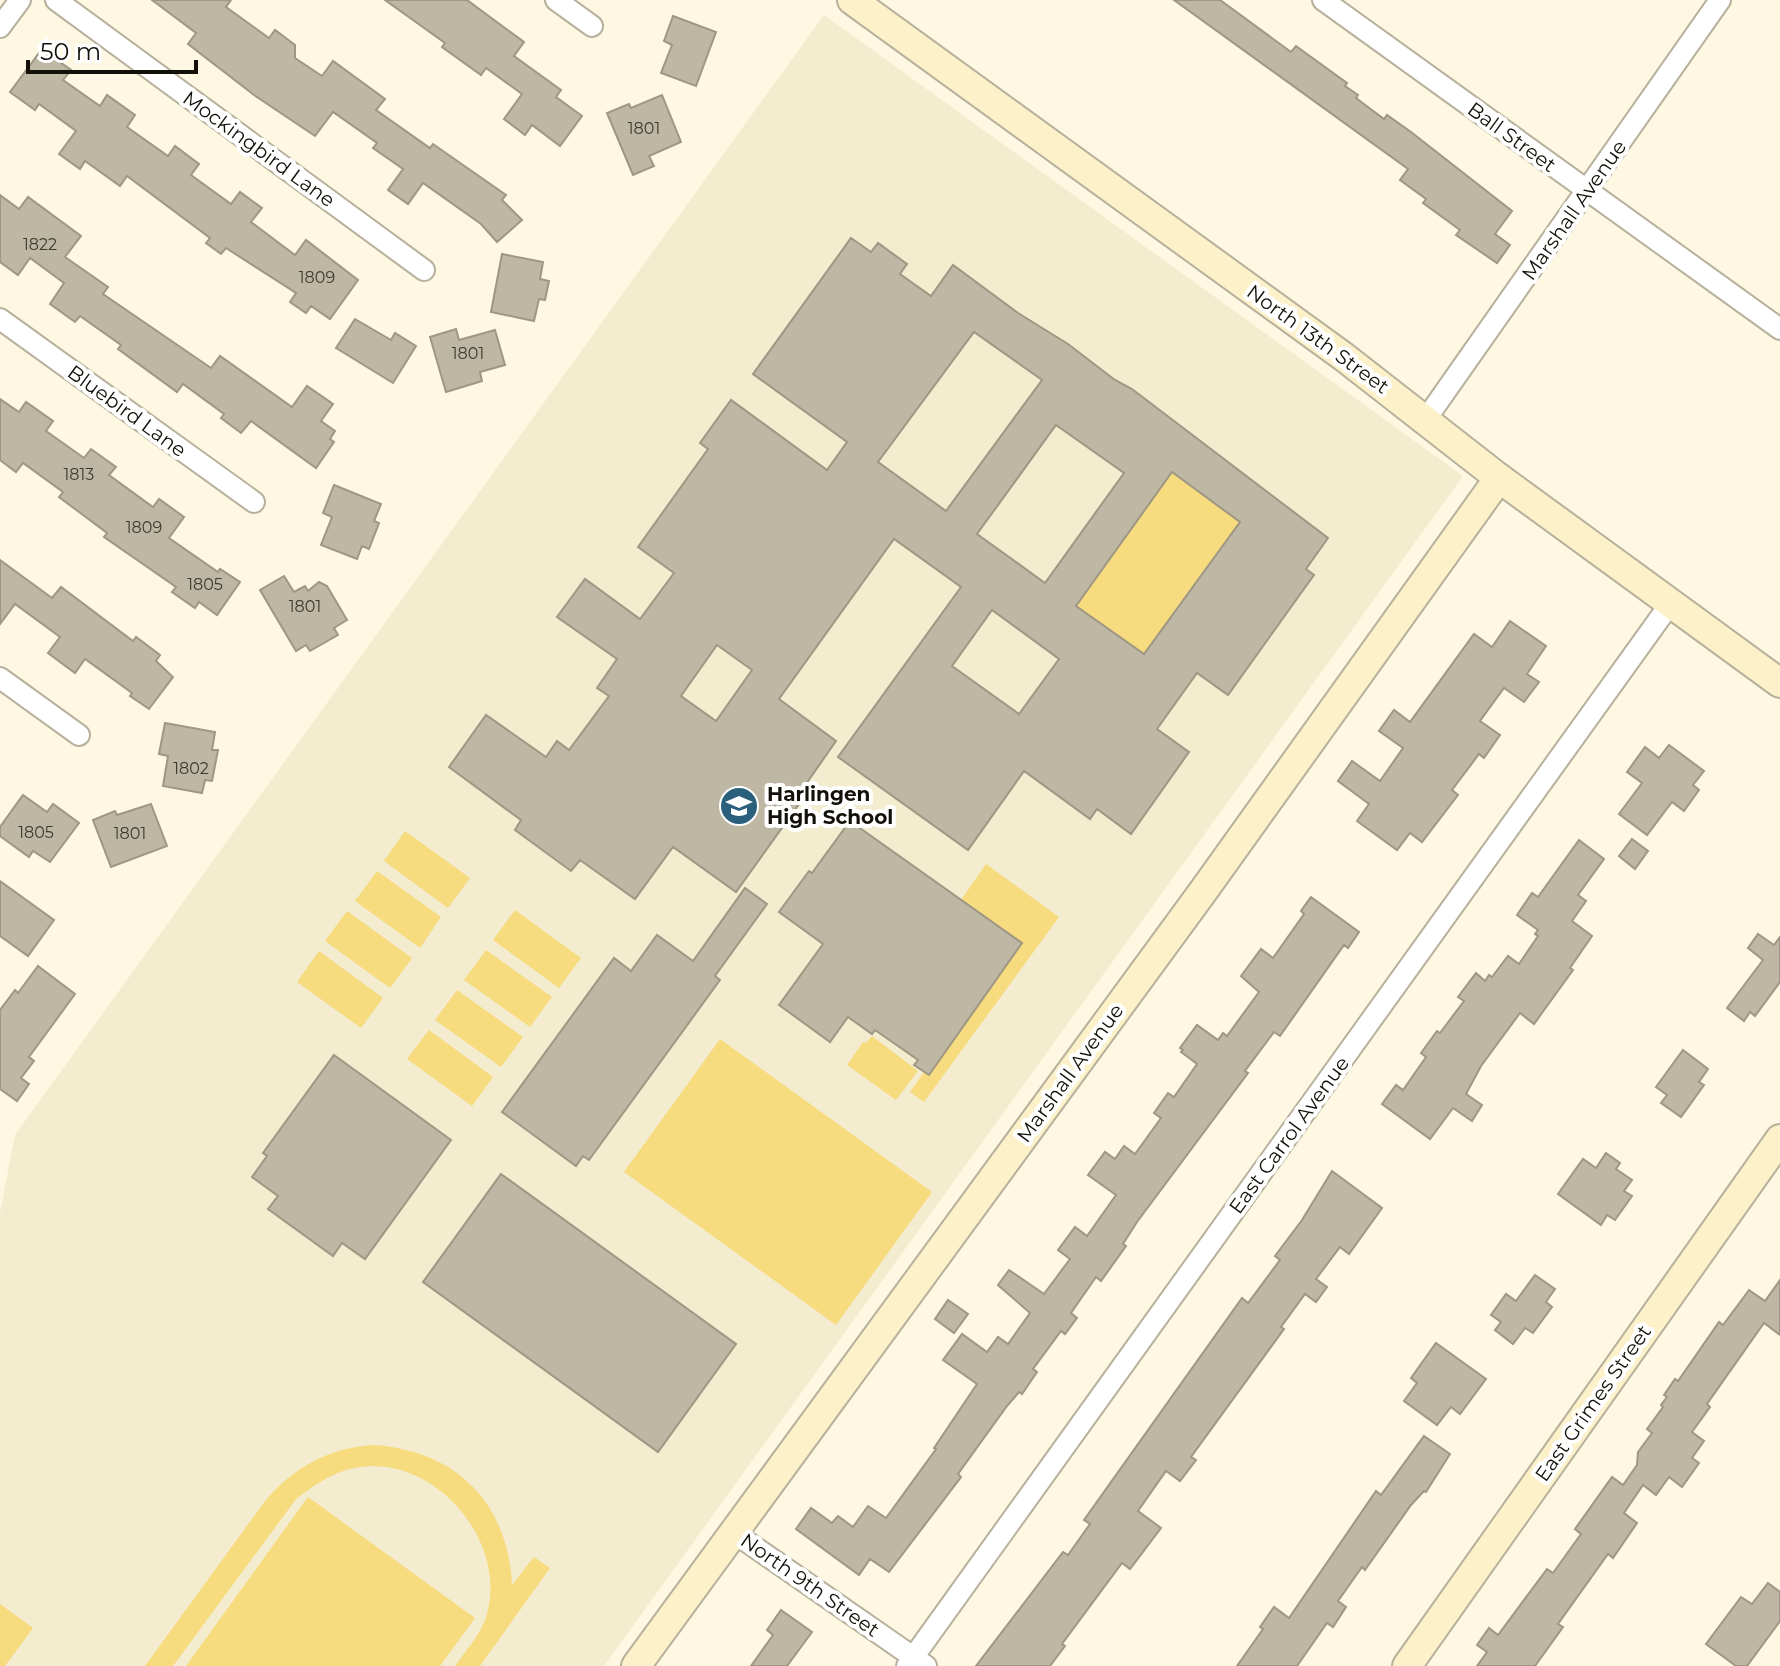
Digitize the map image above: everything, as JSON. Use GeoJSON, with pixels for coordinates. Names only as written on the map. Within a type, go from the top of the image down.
{"type":"FeatureCollection","features":[{"type":"Feature","properties":{"kind":"street"},"geometry":{"type":"LineString","coordinates":[[0,27],[20,0]]}},
{"type":"Feature","properties":{"kind":"street","name":"Mockingbird Lane"},"geometry":{"type":"LineString","coordinates":[[56,0],[424,270]]}},
{"type":"Feature","properties":{"kind":"street"},"geometry":{"type":"LineString","coordinates":[[556,0],[592,26]]}},
{"type":"Feature","properties":{"kind":"street","name":"North 13th Street"},"geometry":{"type":"LineString","coordinates":[[852,0],[1426,419],[1499,478],[1780,683]]}},
{"type":"Feature","properties":{"kind":"street","name":"Ball Street"},"geometry":{"type":"LineString","coordinates":[[1323,0],[1780,329]]}},
{"type":"Feature","properties":{"kind":"street","name":"Marshall Avenue"},"geometry":{"type":"LineString","coordinates":[[1426,419],[1720,0]]}},
{"type":"Feature","properties":{"kind":"street","name":"Bluebird Lane"},"geometry":{"type":"LineString","coordinates":[[0,319],[254,502]]}},
{"type":"Feature","properties":{"kind":"street","name":"Marshall Avenue"},"geometry":{"type":"LineString","coordinates":[[636,1666],[1195,903],[1499,478]]}},
{"type":"Feature","properties":{"kind":"street","name":"East Carrol Avenue"},"geometry":{"type":"LineString","coordinates":[[916,1663],[1670,604]]}},
{"type":"Feature","properties":{"kind":"street"},"geometry":{"type":"LineString","coordinates":[[0,678],[79,735]]}},
{"type":"Feature","properties":{"kind":"street","name":"East Grimes Street"},"geometry":{"type":"LineString","coordinates":[[1407,1666],[1780,1139]]}},
{"type":"Feature","properties":{"kind":"street","name":"North 9th Street"},"geometry":{"type":"LineString","coordinates":[[733,1532],[916,1663]]}},
{"type":"Feature","properties":{"kind":"shaded area","name":"Harlingen High School"},"geometry":{"type":"Polygon","coordinates":[[[824,15],[1463,476],[604,1666],[0,1666],[0,1213],[15,1135],[824,15]]]}},
{"type":"Feature","properties":{"kind":"shaded area"},"geometry":{"type":"Polygon","coordinates":[[[1172,472],[1240,522],[1124,681],[1121,638],[1076,606],[1172,472]]]}},
{"type":"Feature","properties":{"kind":"shaded area"},"geometry":{"type":"Polygon","coordinates":[[[405,831],[470,878],[448,908],[384,861],[405,831]]]}},
{"type":"Feature","properties":{"kind":"shaded area"},"geometry":{"type":"Polygon","coordinates":[[[986,864],[1059,917],[924,1102],[910,1092],[924,1072],[929,1075],[961,900],[986,864]]]}},
{"type":"Feature","properties":{"kind":"shaded area"},"geometry":{"type":"Polygon","coordinates":[[[377,871],[441,917],[420,948],[355,901],[377,871]]]}},
{"type":"Feature","properties":{"kind":"shaded area"},"geometry":{"type":"Polygon","coordinates":[[[515,910],[581,958],[559,988],[493,940],[515,910]]]}},
{"type":"Feature","properties":{"kind":"shaded area"},"geometry":{"type":"Polygon","coordinates":[[[347,911],[412,958],[390,988],[325,941],[347,911]]]}},
{"type":"Feature","properties":{"kind":"shaded area"},"geometry":{"type":"Polygon","coordinates":[[[486,950],[552,997],[530,1027],[464,980],[486,950]]]}},
{"type":"Feature","properties":{"kind":"shaded area"},"geometry":{"type":"Polygon","coordinates":[[[319,951],[383,998],[361,1028],[297,982],[319,951]]]}},
{"type":"Feature","properties":{"kind":"shaded area"},"geometry":{"type":"Polygon","coordinates":[[[457,990],[523,1037],[501,1067],[435,1020],[457,990]]]}},
{"type":"Feature","properties":{"kind":"shaded area"},"geometry":{"type":"Polygon","coordinates":[[[429,1030],[493,1077],[472,1106],[407,1059],[429,1030]]]}},
{"type":"Feature","properties":{"kind":"shaded area"},"geometry":{"type":"Polygon","coordinates":[[[872,1036],[918,1071],[896,1100],[847,1065],[863,1042],[866,1043],[872,1036]]]}},
{"type":"Feature","properties":{"kind":"shaded area"},"geometry":{"type":"Polygon","coordinates":[[[720,1039],[932,1192],[836,1325],[624,1172],[720,1039]]]}},
{"type":"Feature","properties":{"kind":"shaded area"},"geometry":{"type":"Polygon","coordinates":[[[371,1445],[427,1457],[451,1469],[471,1485],[488,1505],[500,1528],[512,1585],[534,1557],[550,1568],[480,1666],[455,1666],[478,1635],[487,1614],[490,1588],[487,1562],[478,1537],[464,1514],[446,1495],[424,1480],[400,1470],[374,1466],[352,1468],[332,1475],[296,1499],[173,1666],[145,1666],[276,1489],[312,1462],[340,1451],[371,1445]]]}},
{"type":"Feature","properties":{"kind":"shaded area"},"geometry":{"type":"Polygon","coordinates":[[[308,1497],[475,1618],[440,1666],[186,1666],[308,1497]]]}},
{"type":"Feature","properties":{"kind":"shaded area"},"geometry":{"type":"Polygon","coordinates":[[[0,1604],[33,1628],[5,1666],[0,1666],[0,1604]]]}},
{"type":"Feature","properties":{"kind":"building"},"geometry":{"type":"Polygon","coordinates":[[[152,0],[231,0],[226,7],[269,38],[275,30],[295,45],[295,58],[322,76],[333,61],[385,99],[376,110],[430,148],[433,144],[506,195],[502,200],[522,220],[497,242],[481,224],[423,183],[408,204],[388,190],[403,169],[373,148],[377,143],[333,112],[315,136],[254,95],[188,44],[196,33],[152,0]]]}},
{"type":"Feature","properties":{"kind":"building"},"geometry":{"type":"Polygon","coordinates":[[[385,0],[467,0],[524,42],[514,56],[561,90],[556,97],[582,116],[560,146],[532,125],[525,135],[504,119],[522,94],[486,68],[481,75],[442,47],[445,43],[385,0]]]}},
{"type":"Feature","properties":{"kind":"building"},"geometry":{"type":"Polygon","coordinates":[[[1174,0],[1220,0],[1291,52],[1296,46],[1347,83],[1345,86],[1358,95],[1356,98],[1384,119],[1387,115],[1411,132],[1512,211],[1495,234],[1510,245],[1497,263],[1456,235],[1460,230],[1423,203],[1426,199],[1400,180],[1408,169],[1174,0]]]}},
{"type":"Feature","properties":{"kind":"building"},"geometry":{"type":"Polygon","coordinates":[[[673,16],[716,32],[696,86],[661,73],[672,45],[664,41],[673,16]]]}},
{"type":"Feature","properties":{"kind":"building"},"geometry":{"type":"Polygon","coordinates":[[[42,49],[71,70],[63,80],[100,106],[107,95],[135,115],[127,127],[168,156],[175,146],[199,164],[191,175],[231,204],[240,192],[262,208],[251,222],[295,255],[306,240],[358,280],[330,319],[311,306],[306,313],[290,302],[296,293],[226,248],[221,254],[206,243],[210,238],[127,176],[120,186],[85,161],[80,169],[59,154],[76,131],[39,104],[35,110],[10,92],[42,49]]]}},
{"type":"Feature","properties":{"kind":"building"},"geometry":{"type":"Polygon","coordinates":[[[662,95],[681,142],[649,156],[654,166],[633,175],[607,113],[629,104],[631,108],[662,95]]]}},
{"type":"Feature","properties":{"kind":"building"},"geometry":{"type":"Polygon","coordinates":[[[0,195],[19,209],[28,197],[81,236],[65,257],[108,287],[103,294],[211,368],[220,356],[292,407],[307,386],[333,404],[321,421],[335,431],[330,439],[334,442],[316,468],[251,421],[241,433],[221,418],[224,414],[183,384],[177,392],[118,349],[121,345],[80,316],[75,322],[50,304],[64,283],[30,258],[18,275],[0,262],[0,195]]]}},
{"type":"Feature","properties":{"kind":"building"},"geometry":{"type":"Polygon","coordinates":[[[851,238],[871,252],[878,243],[907,264],[900,274],[931,296],[953,265],[1018,313],[1132,389],[1328,538],[1306,569],[1314,575],[1228,695],[1197,673],[1157,729],[1189,752],[1131,834],[1097,809],[1090,819],[1024,771],[968,850],[838,757],[961,587],[894,539],[779,699],[836,741],[797,797],[802,800],[736,892],[673,847],[635,899],[580,860],[571,871],[515,830],[521,820],[449,767],[486,715],[546,757],[557,741],[569,750],[609,696],[597,688],[617,659],[557,617],[585,579],[640,619],[674,573],[638,547],[708,449],[700,443],[731,400],[827,470],[847,442],[753,374],[851,238]],[[974,332],[878,462],[946,511],[1042,380],[974,332]],[[1056,425],[977,534],[1045,583],[1124,473],[1056,425]],[[1172,472],[1076,606],[1144,654],[1240,522],[1172,472]],[[992,610],[952,666],[1019,714],[1059,659],[992,610]],[[717,645],[681,696],[716,721],[752,670],[717,645]]]}},
{"type":"Feature","properties":{"kind":"building"},"geometry":{"type":"Polygon","coordinates":[[[502,254],[543,262],[540,279],[549,281],[545,300],[539,299],[534,321],[491,312],[502,254]]]}},
{"type":"Feature","properties":{"kind":"building"},"geometry":{"type":"Polygon","coordinates":[[[355,319],[391,340],[395,333],[416,346],[393,383],[336,348],[355,319]]]}},
{"type":"Feature","properties":{"kind":"building"},"geometry":{"type":"Polygon","coordinates":[[[456,329],[459,340],[495,330],[505,365],[480,372],[482,381],[446,392],[430,337],[456,329]]]}},
{"type":"Feature","properties":{"kind":"building"},"geometry":{"type":"Polygon","coordinates":[[[0,399],[19,412],[26,402],[53,421],[46,431],[84,458],[91,449],[116,467],[109,475],[153,507],[159,499],[184,517],[169,538],[218,572],[220,569],[240,582],[217,615],[199,602],[195,608],[172,592],[176,587],[104,537],[107,533],[59,497],[63,492],[23,463],[16,472],[0,460],[0,399]]]}},
{"type":"Feature","properties":{"kind":"building"},"geometry":{"type":"Polygon","coordinates":[[[334,485],[381,504],[374,521],[379,523],[369,549],[362,546],[357,559],[321,545],[332,517],[323,513],[334,485]]]}},
{"type":"Feature","properties":{"kind":"building"},"geometry":{"type":"Polygon","coordinates":[[[0,560],[52,598],[61,587],[133,641],[136,637],[160,655],[156,661],[173,677],[149,709],[85,659],[75,673],[48,653],[60,637],[15,604],[0,624],[0,560]]]}},
{"type":"Feature","properties":{"kind":"building"},"geometry":{"type":"Polygon","coordinates":[[[284,576],[294,592],[305,586],[308,591],[319,582],[327,586],[347,620],[334,628],[338,635],[310,651],[306,645],[296,651],[260,590],[284,576]]]}},
{"type":"Feature","properties":{"kind":"building"},"geometry":{"type":"Polygon","coordinates":[[[1510,621],[1546,646],[1527,674],[1539,682],[1524,702],[1504,688],[1480,721],[1500,735],[1484,758],[1479,754],[1452,790],[1458,795],[1422,842],[1410,833],[1397,850],[1357,821],[1369,804],[1338,781],[1352,761],[1380,781],[1403,748],[1379,731],[1394,710],[1410,722],[1474,634],[1492,647],[1510,621]]]}},
{"type":"Feature","properties":{"kind":"building"},"geometry":{"type":"Polygon","coordinates":[[[165,723],[215,732],[212,750],[218,750],[212,781],[205,780],[202,793],[163,786],[168,756],[159,754],[165,723]]]}},
{"type":"Feature","properties":{"kind":"building"},"geometry":{"type":"Polygon","coordinates":[[[1669,745],[1704,771],[1693,785],[1699,790],[1684,811],[1672,802],[1647,835],[1619,814],[1642,783],[1627,772],[1645,747],[1659,758],[1669,745]]]}},
{"type":"Feature","properties":{"kind":"building"},"geometry":{"type":"Polygon","coordinates":[[[23,795],[47,812],[53,804],[79,823],[50,862],[33,851],[29,857],[0,836],[0,827],[23,795]]]}},
{"type":"Feature","properties":{"kind":"building"},"geometry":{"type":"Polygon","coordinates":[[[151,804],[167,846],[111,867],[93,820],[115,811],[117,815],[151,804]]]}},
{"type":"Feature","properties":{"kind":"building"},"geometry":{"type":"Polygon","coordinates":[[[850,821],[1022,943],[929,1075],[914,1065],[918,1060],[875,1030],[872,1034],[848,1017],[830,1042],[779,1005],[823,944],[779,912],[850,821]]]}},
{"type":"Feature","properties":{"kind":"building"},"geometry":{"type":"Polygon","coordinates":[[[1632,839],[1648,851],[1635,869],[1619,856],[1632,839]]]}},
{"type":"Feature","properties":{"kind":"building"},"geometry":{"type":"Polygon","coordinates":[[[1579,840],[1604,859],[1578,895],[1586,901],[1572,921],[1592,936],[1570,968],[1573,970],[1534,1024],[1520,1013],[1481,1066],[1466,1094],[1482,1105],[1472,1121],[1453,1108],[1430,1139],[1382,1104],[1396,1085],[1403,1090],[1426,1057],[1421,1053],[1464,1001],[1458,997],[1476,973],[1485,981],[1489,975],[1492,977],[1508,956],[1519,964],[1538,936],[1535,934],[1538,930],[1517,915],[1532,893],[1538,897],[1579,840]]]}},
{"type":"Feature","properties":{"kind":"building"},"geometry":{"type":"Polygon","coordinates":[[[0,881],[54,920],[28,956],[0,936],[0,881]]]}},
{"type":"Feature","properties":{"kind":"building"},"geometry":{"type":"Polygon","coordinates":[[[745,888],[767,904],[715,976],[720,980],[589,1160],[583,1156],[576,1166],[502,1112],[614,958],[631,971],[657,935],[693,961],[745,888]]]}},
{"type":"Feature","properties":{"kind":"building"},"geometry":{"type":"Polygon","coordinates":[[[1311,897],[1359,932],[1348,948],[1344,945],[1280,1036],[1274,1032],[1245,1071],[1248,1073],[1137,1222],[1123,1244],[1126,1246],[1101,1281],[1096,1277],[1071,1313],[1077,1318],[1065,1334],[1061,1331],[1033,1369],[1037,1372],[1022,1394],[1019,1392],[1007,1406],[958,1474],[961,1477],[889,1572],[870,1559],[859,1575],[796,1529],[811,1508],[832,1523],[838,1516],[853,1527],[868,1506],[886,1518],[936,1449],[977,1384],[943,1360],[962,1334],[987,1352],[998,1337],[1008,1344],[1030,1313],[998,1285],[1009,1270],[1044,1294],[1070,1259],[1058,1250],[1075,1227],[1087,1236],[1116,1195],[1088,1175],[1105,1152],[1115,1159],[1124,1146],[1135,1154],[1161,1118],[1154,1113],[1168,1093],[1174,1097],[1197,1064],[1180,1048],[1197,1025],[1218,1040],[1223,1033],[1227,1036],[1259,992],[1241,976],[1261,949],[1273,958],[1304,914],[1301,911],[1311,897]]]}},
{"type":"Feature","properties":{"kind":"building"},"geometry":{"type":"Polygon","coordinates":[[[1758,934],[1774,945],[1780,937],[1780,982],[1755,1016],[1750,1012],[1744,1021],[1727,1008],[1763,960],[1748,948],[1758,934]]]}},
{"type":"Feature","properties":{"kind":"building"},"geometry":{"type":"Polygon","coordinates":[[[38,966],[75,994],[29,1057],[34,1061],[21,1078],[29,1084],[17,1101],[0,1089],[0,1010],[15,990],[18,993],[38,966]]]}},
{"type":"Feature","properties":{"kind":"building"},"geometry":{"type":"Polygon","coordinates":[[[1683,1050],[1708,1069],[1699,1082],[1704,1085],[1681,1117],[1661,1103],[1667,1095],[1656,1087],[1683,1050]]]}},
{"type":"Feature","properties":{"kind":"building"},"geometry":{"type":"Polygon","coordinates":[[[334,1055],[451,1140],[365,1259],[342,1243],[333,1256],[268,1209],[278,1196],[252,1177],[267,1156],[263,1153],[334,1055]]]}},
{"type":"Feature","properties":{"kind":"building"},"geometry":{"type":"Polygon","coordinates":[[[1606,1153],[1620,1163],[1616,1169],[1632,1180],[1624,1191],[1632,1196],[1615,1220],[1607,1215],[1601,1225],[1558,1194],[1583,1159],[1596,1168],[1606,1153]]]}},
{"type":"Feature","properties":{"kind":"building"},"geometry":{"type":"Polygon","coordinates":[[[1332,1171],[1382,1208],[1349,1254],[1340,1247],[1316,1279],[1327,1287],[1316,1302],[1305,1294],[1281,1327],[1284,1329],[1191,1457],[1196,1460],[1180,1481],[1166,1471],[1138,1511],[1161,1528],[1130,1569],[1122,1563],[1062,1644],[1065,1646],[1050,1666],[976,1666],[1063,1552],[1068,1555],[1090,1524],[1084,1520],[1242,1298],[1248,1303],[1280,1260],[1275,1256],[1332,1171]]]}},
{"type":"Feature","properties":{"kind":"building"},"geometry":{"type":"Polygon","coordinates":[[[501,1174],[736,1344],[658,1452],[423,1282],[501,1174]]]}},
{"type":"Feature","properties":{"kind":"building"},"geometry":{"type":"Polygon","coordinates":[[[1535,1275],[1555,1289],[1546,1302],[1552,1307],[1533,1333],[1525,1328],[1513,1344],[1495,1330],[1501,1322],[1491,1315],[1506,1294],[1516,1301],[1535,1275]]]}},
{"type":"Feature","properties":{"kind":"building"},"geometry":{"type":"Polygon","coordinates":[[[1780,1280],[1780,1335],[1764,1323],[1707,1404],[1710,1407],[1692,1432],[1704,1441],[1692,1458],[1699,1463],[1682,1487],[1669,1477],[1656,1495],[1643,1485],[1624,1513],[1637,1523],[1613,1558],[1608,1554],[1558,1624],[1563,1627],[1535,1666],[1477,1666],[1487,1652],[1477,1645],[1489,1628],[1498,1635],[1547,1569],[1553,1573],[1581,1534],[1575,1529],[1612,1477],[1623,1485],[1637,1465],[1638,1452],[1652,1433],[1647,1429],[1663,1407],[1661,1405],[1667,1397],[1664,1395],[1675,1379],[1678,1381],[1719,1322],[1723,1325],[1749,1290],[1765,1301],[1780,1280]]]}},
{"type":"Feature","properties":{"kind":"building"},"geometry":{"type":"Polygon","coordinates":[[[948,1300],[968,1314],[954,1333],[935,1319],[948,1300]]]}},
{"type":"Feature","properties":{"kind":"building"},"geometry":{"type":"Polygon","coordinates":[[[1436,1343],[1486,1379],[1460,1414],[1451,1407],[1437,1425],[1404,1401],[1417,1383],[1411,1378],[1436,1343]]]}},
{"type":"Feature","properties":{"kind":"building"},"geometry":{"type":"Polygon","coordinates":[[[1424,1436],[1450,1454],[1426,1492],[1411,1505],[1365,1570],[1362,1567],[1338,1601],[1346,1607],[1333,1627],[1327,1623],[1297,1666],[1237,1666],[1274,1607],[1289,1618],[1376,1491],[1381,1495],[1424,1436]]]}},
{"type":"Feature","properties":{"kind":"building"},"geometry":{"type":"Polygon","coordinates":[[[1768,1583],[1780,1592],[1780,1621],[1747,1666],[1736,1666],[1706,1644],[1741,1597],[1752,1604],[1768,1583]]]}},
{"type":"Feature","properties":{"kind":"building"},"geometry":{"type":"Polygon","coordinates":[[[781,1610],[812,1632],[787,1666],[751,1666],[773,1635],[767,1630],[781,1610]]]}},
{"type":"Feature","properties":{"kind":"place","name":"Harlingen High School"},"geometry":{"type":"Point","coordinates":[739,806]}}]}
